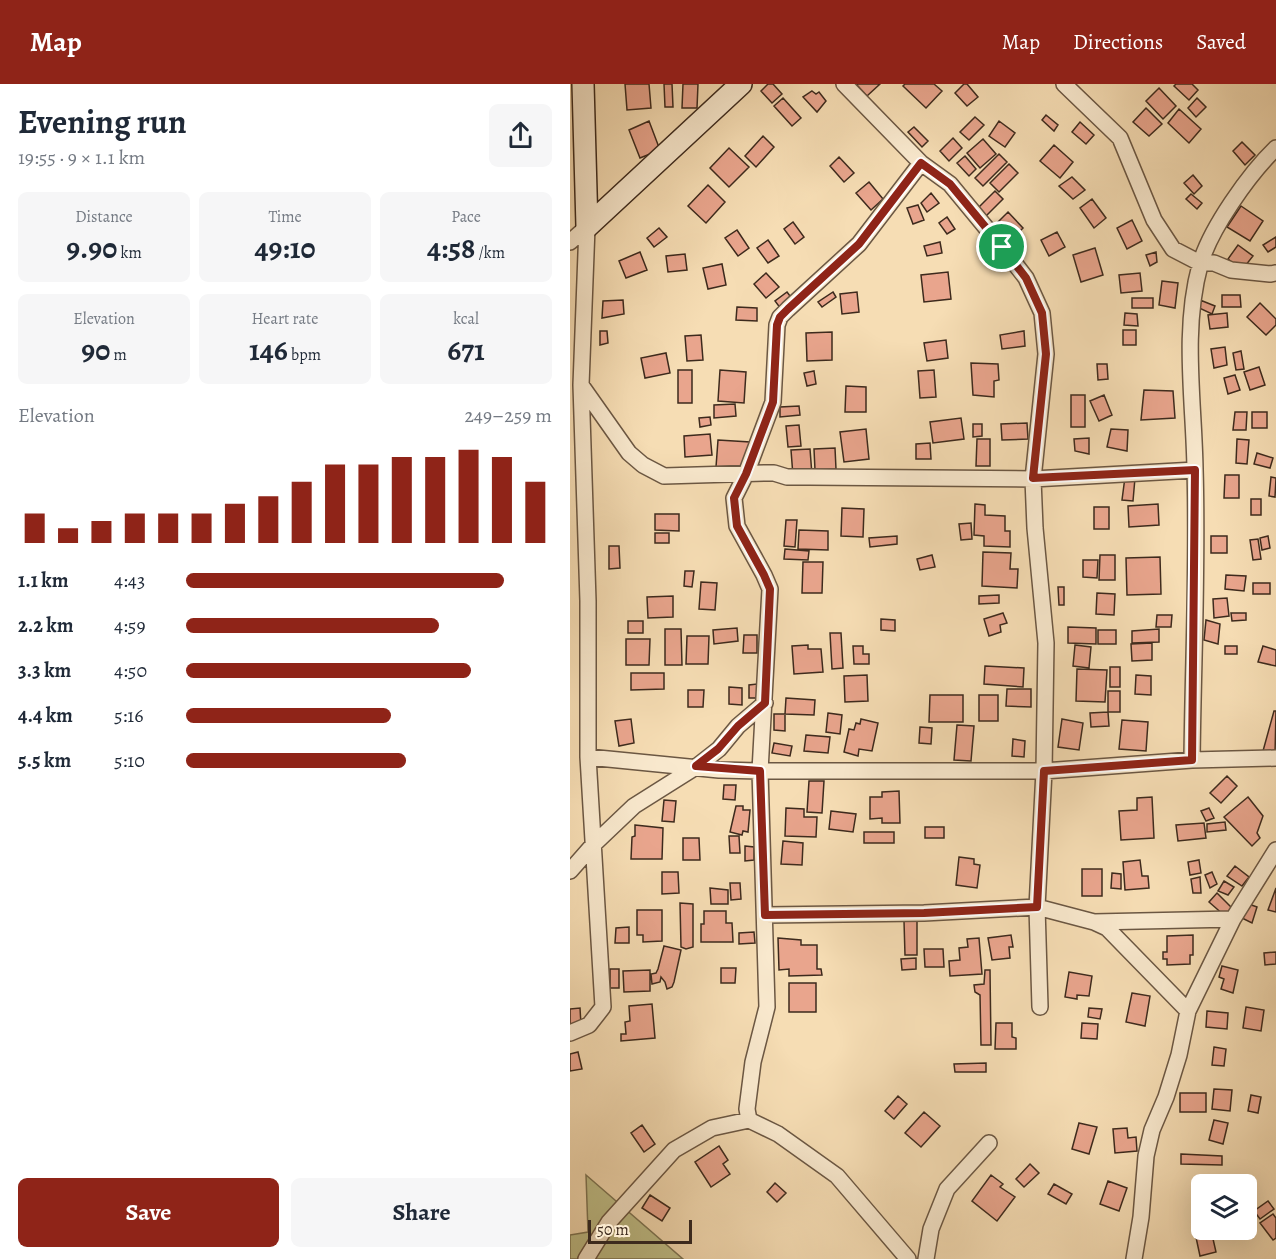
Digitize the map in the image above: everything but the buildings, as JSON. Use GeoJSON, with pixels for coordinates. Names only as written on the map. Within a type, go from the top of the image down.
{"type":"FeatureCollection","features":[{"type":"Feature","properties":{"kind":"street"},"geometry":{"type":"LineString","coordinates":[[570,1033],[589,1025],[603,1007],[588,757],[588,601],[581,385],[587,227],[583,84]]}},
{"type":"Feature","properties":{"kind":"street"},"geometry":{"type":"LineString","coordinates":[[570,242],[741,84]]}},
{"type":"Feature","properties":{"kind":"street"},"geometry":{"type":"LineString","coordinates":[[844,84],[921,163],[950,184],[1026,278],[1042,313],[1046,354],[1033,478],[1035,528],[1046,643],[1044,771],[1037,907],[1040,1007]]}},
{"type":"Feature","properties":{"kind":"street"},"geometry":{"type":"LineString","coordinates":[[1064,84],[1120,138],[1154,220],[1173,249],[1200,263],[1214,263],[1231,270],[1276,273]]}},
{"type":"Feature","properties":{"kind":"street"},"geometry":{"type":"LineString","coordinates":[[1192,760],[1195,470],[1191,360],[1192,302],[1200,263],[1221,221],[1263,161],[1276,148]]}},
{"type":"Feature","properties":{"kind":"street"},"geometry":{"type":"LineString","coordinates":[[749,1120],[747,1109],[753,1062],[767,1007],[760,771],[770,589],[737,526],[734,498],[746,474],[773,402],[775,335],[780,317],[859,244],[921,163]]}},
{"type":"Feature","properties":{"kind":"street"},"geometry":{"type":"LineString","coordinates":[[581,385],[629,453],[643,465],[664,476],[774,473],[787,477],[1033,478],[1195,470]]}},
{"type":"Feature","properties":{"kind":"street"},"geometry":{"type":"LineString","coordinates":[[570,871],[593,845],[634,806],[718,749],[738,726],[765,703]]}},
{"type":"Feature","properties":{"kind":"street"},"geometry":{"type":"LineString","coordinates":[[588,757],[760,771],[1044,771],[1192,760],[1276,758]]}},
{"type":"Feature","properties":{"kind":"street"},"geometry":{"type":"LineString","coordinates":[[1134,1259],[1146,1156],[1152,1130],[1166,1097],[1179,1055],[1188,1011],[1233,919],[1276,850]]}},
{"type":"Feature","properties":{"kind":"street"},"geometry":{"type":"LineString","coordinates":[[765,915],[924,913],[1037,907],[1094,922],[1107,928],[1188,1011]]}},
{"type":"Feature","properties":{"kind":"street"},"geometry":{"type":"LineString","coordinates":[[1094,922],[1233,919]]}},
{"type":"Feature","properties":{"kind":"street"},"geometry":{"type":"LineString","coordinates":[[586,1259],[609,1222],[674,1150],[712,1128],[749,1120],[778,1134],[837,1176],[908,1259]]}},
{"type":"Feature","properties":{"kind":"street"},"geometry":{"type":"LineString","coordinates":[[926,1259],[931,1228],[947,1189],[989,1143]]}},
{"type":"Feature","properties":{"kind":"green space"},"geometry":{"type":"Polygon","coordinates":[[[586,1175],[683,1259],[570,1259],[570,1235],[588,1232],[586,1175]]]}},
{"type":"Feature","properties":{"kind":"route"},"geometry":{"type":"LineString","coordinates":[[921,163],[950,184],[1002,247],[1026,278],[1042,313],[1046,354],[1033,478],[1195,470],[1192,760],[1044,771],[1037,907],[924,913],[765,915],[760,771],[719,770],[696,766],[718,749],[738,726],[765,703],[770,589],[737,526],[734,498],[746,474],[773,402],[777,325],[780,317],[788,309],[859,244],[921,163]]}}]}
